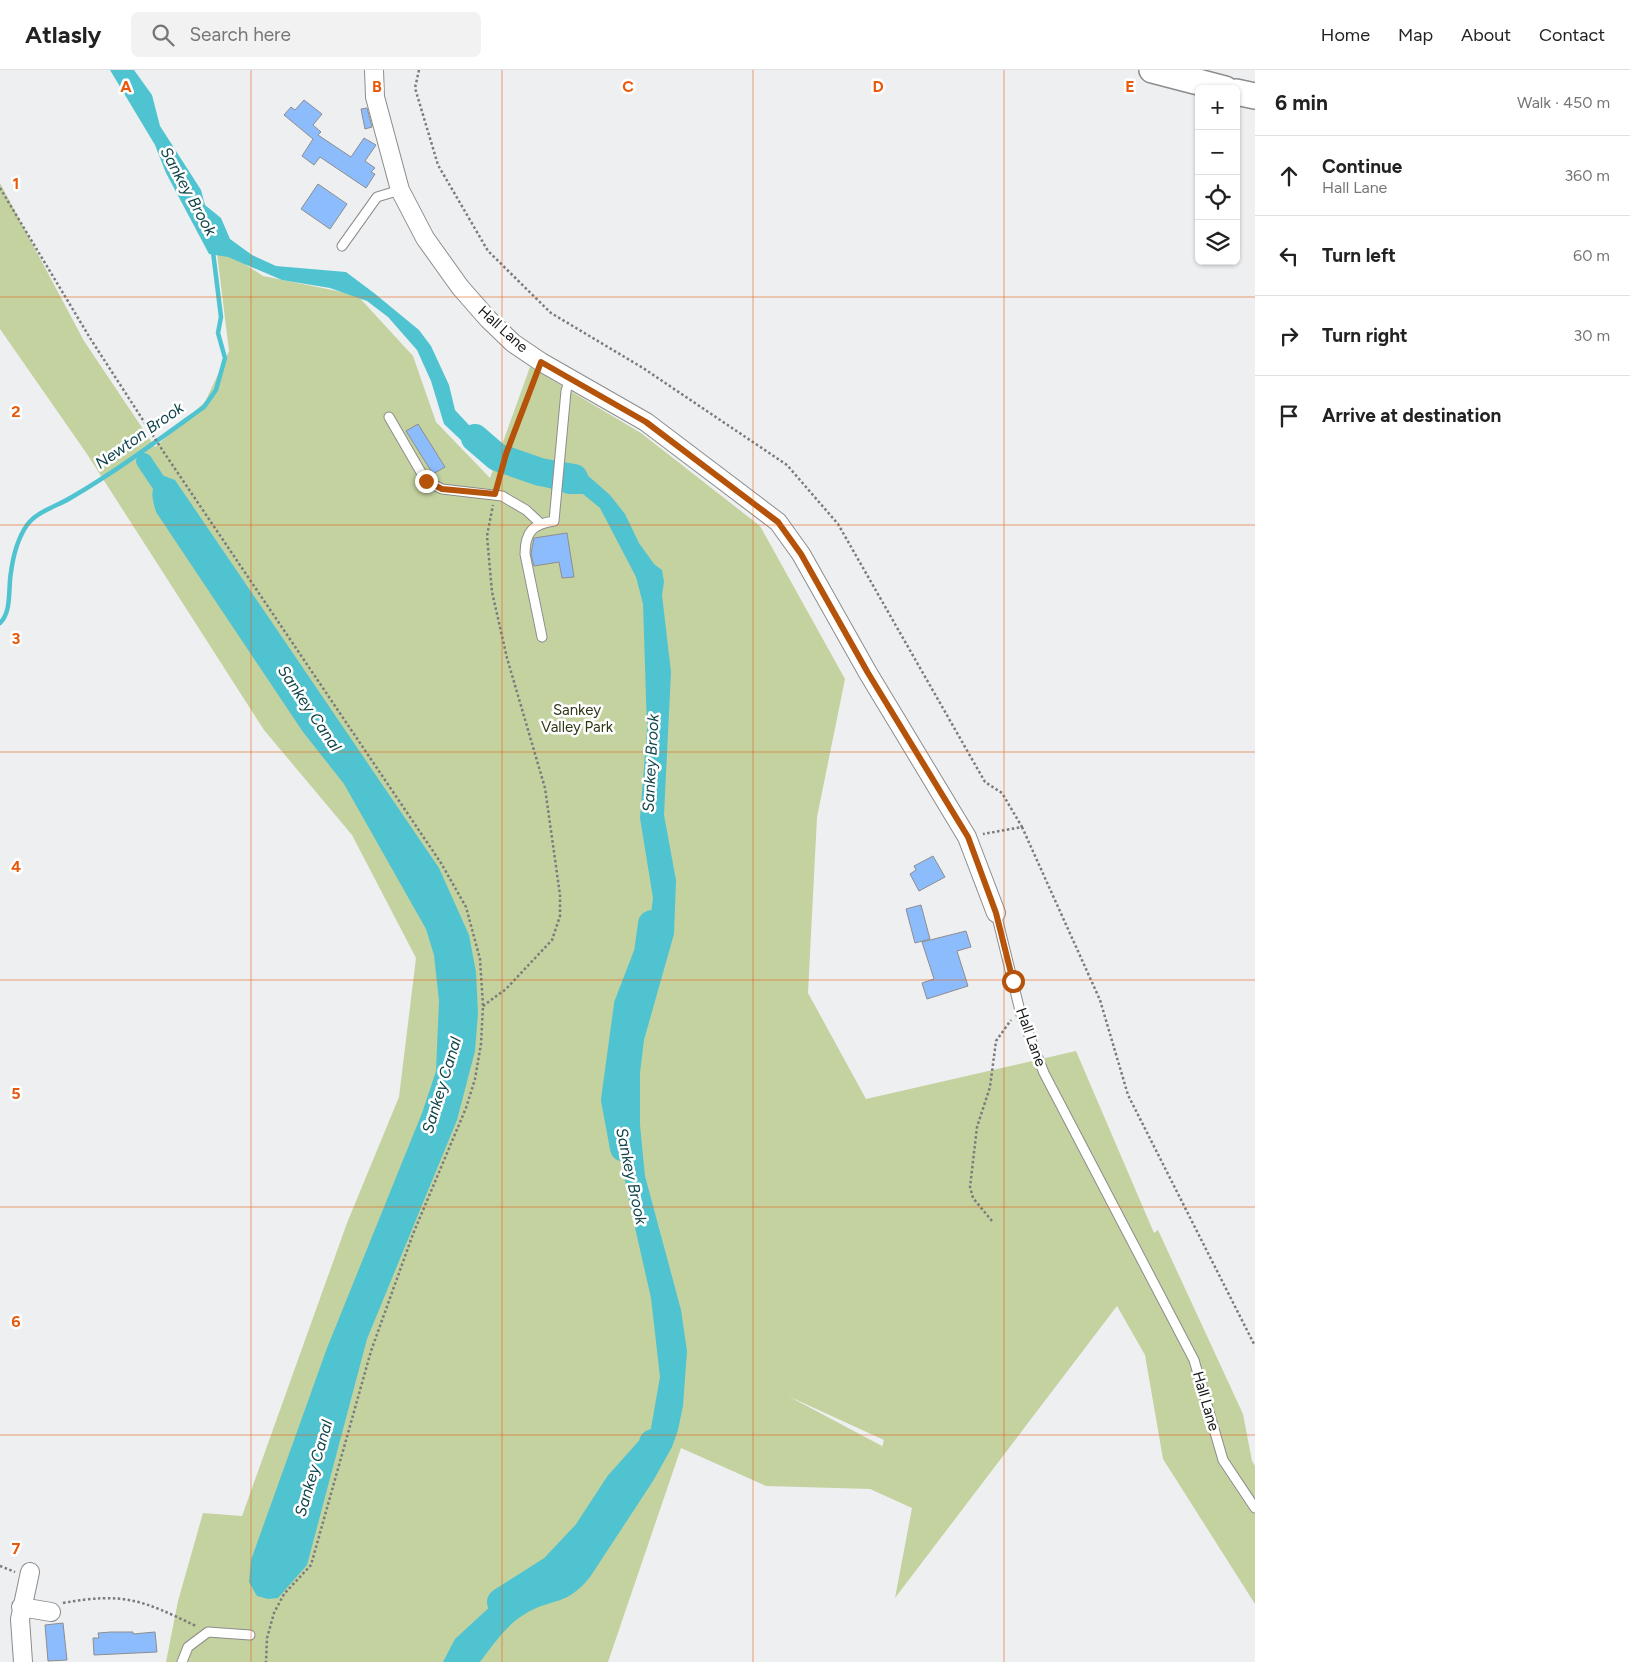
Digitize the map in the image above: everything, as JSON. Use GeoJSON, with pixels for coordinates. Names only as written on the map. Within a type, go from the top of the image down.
{"type":"FeatureCollection","features":[{"type":"Feature","properties":{"kind":"street","name":"Hall Lane"},"geometry":{"type":"LineString","coordinates":[[374,70],[374,97],[400,190],[425,238],[460,286],[488,319],[513,342],[541,362],[646,422],[778,522],[801,554],[868,673],[968,837],[996,913]]}},
{"type":"Feature","properties":{"kind":"street"},"geometry":{"type":"LineString","coordinates":[[1166,72],[1211,85]]}},
{"type":"Feature","properties":{"kind":"street"},"geometry":{"type":"LineString","coordinates":[[1240,93],[1255,96]]}},
{"type":"Feature","properties":{"kind":"street"},"geometry":{"type":"LineString","coordinates":[[23,1662],[21,1607],[30,1572]]}},
{"type":"Feature","properties":{"kind":"street"},"geometry":{"type":"LineString","coordinates":[[21,1607],[51,1612]]}},
{"type":"Feature","properties":{"kind":"lane"},"geometry":{"type":"LineString","coordinates":[[342,246],[377,198],[400,190]]}},
{"type":"Feature","properties":{"kind":"lane"},"geometry":{"type":"LineString","coordinates":[[542,637],[525,554],[525,540],[530,531],[540,523],[554,521],[566,391],[570,378]]}},
{"type":"Feature","properties":{"kind":"lane"},"geometry":{"type":"LineString","coordinates":[[389,418],[426,481],[442,489],[495,494],[513,501],[540,523]]}},
{"type":"Feature","properties":{"kind":"lane","name":"Hall Lane"},"geometry":{"type":"LineString","coordinates":[[996,913],[1021,1015],[1044,1073],[1194,1360],[1223,1460],[1255,1508]]}},
{"type":"Feature","properties":{"kind":"lane"},"geometry":{"type":"LineString","coordinates":[[182,1662],[188,1647],[208,1632],[250,1635]]}},
{"type":"Feature","properties":{"kind":"path"},"geometry":{"type":"LineString","coordinates":[[0,188],[152,435],[441,863],[466,907],[480,959],[483,1006],[481,1044],[475,1079],[466,1108],[413,1234],[371,1351],[311,1565],[284,1594],[274,1613],[267,1638],[266,1662]]}},
{"type":"Feature","properties":{"kind":"path"},"geometry":{"type":"LineString","coordinates":[[483,1006],[506,989],[552,940],[560,916],[560,895],[545,788],[507,658],[492,592],[487,536],[495,494],[506,454],[541,362]]}},
{"type":"Feature","properties":{"kind":"path"},"geometry":{"type":"LineString","coordinates":[[1022,827],[1100,1000],[1128,1095],[1255,1346]]}},
{"type":"Feature","properties":{"kind":"path"},"geometry":{"type":"LineString","coordinates":[[992,1221],[973,1198],[970,1187],[977,1126],[990,1087],[996,1040],[1007,1023],[1021,1015]]}},
{"type":"Feature","properties":{"kind":"path"},"geometry":{"type":"LineString","coordinates":[[51,1612],[54,1605],[97,1597],[116,1597],[143,1603],[208,1632]]}},
{"type":"Feature","properties":{"kind":"green space","name":"Sankey Valley Park"},"geometry":{"type":"Polygon","coordinates":[[[0,183],[84,341],[155,447],[205,402],[229,351],[216,245],[263,276],[357,295],[413,356],[436,422],[490,478],[530,367],[641,433],[760,526],[845,679],[817,817],[808,993],[866,1099],[1076,1051],[1154,1233],[1158,1230],[1243,1414],[1252,1461],[1255,1466],[1255,1604],[1163,1459],[1145,1355],[1117,1306],[895,1598],[912,1508],[870,1489],[766,1486],[681,1448],[608,1662],[166,1662],[178,1601],[203,1513],[242,1516],[347,1223],[399,1097],[416,958],[352,835],[264,730],[87,454],[0,329],[0,183]],[[788,1396],[882,1446],[881,1451],[884,1440],[788,1396]]]}},
{"type":"Feature","properties":{"kind":"water"},"geometry":{"type":"Polygon","coordinates":[[[110,70],[134,70],[152,95],[160,126],[201,190],[205,205],[221,218],[230,239],[252,255],[276,266],[346,272],[374,293],[419,330],[431,346],[449,385],[455,410],[493,451],[509,463],[533,471],[564,470],[585,473],[610,495],[625,514],[639,543],[654,564],[662,570],[664,582],[662,595],[671,672],[664,815],[676,880],[674,934],[644,1040],[640,1073],[640,1125],[645,1176],[681,1310],[687,1351],[683,1406],[672,1447],[653,1481],[590,1577],[574,1593],[535,1609],[518,1619],[500,1636],[480,1662],[443,1662],[455,1639],[507,1591],[559,1572],[576,1553],[648,1445],[660,1377],[651,1298],[626,1188],[616,1100],[625,1035],[643,975],[653,898],[640,818],[647,729],[643,604],[636,577],[600,508],[583,494],[568,494],[511,476],[484,460],[462,441],[444,424],[431,381],[417,350],[388,317],[367,301],[330,288],[282,280],[228,257],[209,254],[166,173],[155,145],[110,70]]]}},
{"type":"Feature","properties":{"kind":"water"},"geometry":{"type":"Polygon","coordinates":[[[164,476],[175,480],[439,868],[469,935],[476,972],[478,1013],[475,1051],[457,1120],[367,1339],[307,1565],[278,1598],[268,1599],[257,1596],[249,1582],[251,1560],[327,1348],[422,1113],[436,1071],[439,1001],[434,955],[426,929],[344,784],[303,732],[156,512],[152,492],[164,476]]]}},
{"type":"Feature","properties":{"kind":"building"},"geometry":{"type":"Polygon","coordinates":[[[304,100],[322,114],[313,125],[321,132],[318,135],[351,157],[364,138],[376,145],[365,161],[375,168],[371,172],[375,174],[366,188],[320,157],[314,165],[302,156],[313,139],[284,115],[291,107],[295,110],[304,100]]]}},
{"type":"Feature","properties":{"kind":"building"},"geometry":{"type":"Polygon","coordinates":[[[367,108],[372,127],[365,129],[361,109],[367,108]]]}},
{"type":"Feature","properties":{"kind":"building"},"geometry":{"type":"Polygon","coordinates":[[[318,184],[347,204],[330,229],[301,209],[318,184]]]}},
{"type":"Feature","properties":{"kind":"building"},"geometry":{"type":"Polygon","coordinates":[[[418,424],[445,467],[433,474],[406,431],[418,424]]]}},
{"type":"Feature","properties":{"kind":"building"},"geometry":{"type":"Polygon","coordinates":[[[567,533],[574,577],[562,578],[559,562],[534,566],[531,554],[534,538],[567,533]]]}},
{"type":"Feature","properties":{"kind":"building"},"geometry":{"type":"Polygon","coordinates":[[[933,856],[945,877],[919,891],[910,874],[916,870],[914,866],[933,856]]]}},
{"type":"Feature","properties":{"kind":"building"},"geometry":{"type":"Polygon","coordinates":[[[921,905],[930,939],[915,943],[906,909],[921,905]]]}},
{"type":"Feature","properties":{"kind":"building"},"geometry":{"type":"Polygon","coordinates":[[[966,931],[971,947],[957,951],[968,986],[927,999],[922,983],[934,979],[922,942],[966,931]]]}},
{"type":"Feature","properties":{"kind":"building"},"geometry":{"type":"Polygon","coordinates":[[[63,1623],[67,1660],[48,1661],[45,1625],[63,1623]]]}},
{"type":"Feature","properties":{"kind":"building"},"geometry":{"type":"Polygon","coordinates":[[[133,1632],[133,1634],[155,1632],[157,1652],[94,1655],[93,1638],[99,1638],[98,1633],[133,1632]]]}},
{"type":"Feature","properties":{"kind":"waterway","name":"Newton Brook"},"geometry":{"type":"LineString","coordinates":[[0,623],[8,606],[11,572],[16,548],[31,520],[42,512],[89,487],[139,453],[204,407],[216,390],[225,358],[218,333],[221,317],[213,252]]}},
{"type":"Feature","properties":{"kind":"waterway","name":"Sankey Brook"},"geometry":{"type":"LineString","coordinates":[[475,438],[497,457],[540,472],[574,478]]}},
{"type":"Feature","properties":{"kind":"waterway","name":"Sankey Canal"},"geometry":{"type":"LineString","coordinates":[[144,461],[170,500]]}},
{"type":"Feature","properties":{"kind":"waterway","name":"Sankey Brook"},"geometry":{"type":"LineString","coordinates":[[624,1148],[615,1100],[628,1005],[648,953],[652,924]]}},
{"type":"Feature","properties":{"kind":"waterway","name":"Sankey Brook"},"geometry":{"type":"LineString","coordinates":[[501,1602],[553,1569],[587,1533],[619,1484],[652,1447],[653,1443]]}},
{"type":"Feature","properties":{"kind":"route"},"geometry":{"type":"LineString","coordinates":[[426,481],[442,489],[495,494],[506,454],[541,362],[646,422],[778,522],[801,554],[868,673],[968,837],[996,913],[1013,981]]}}]}
